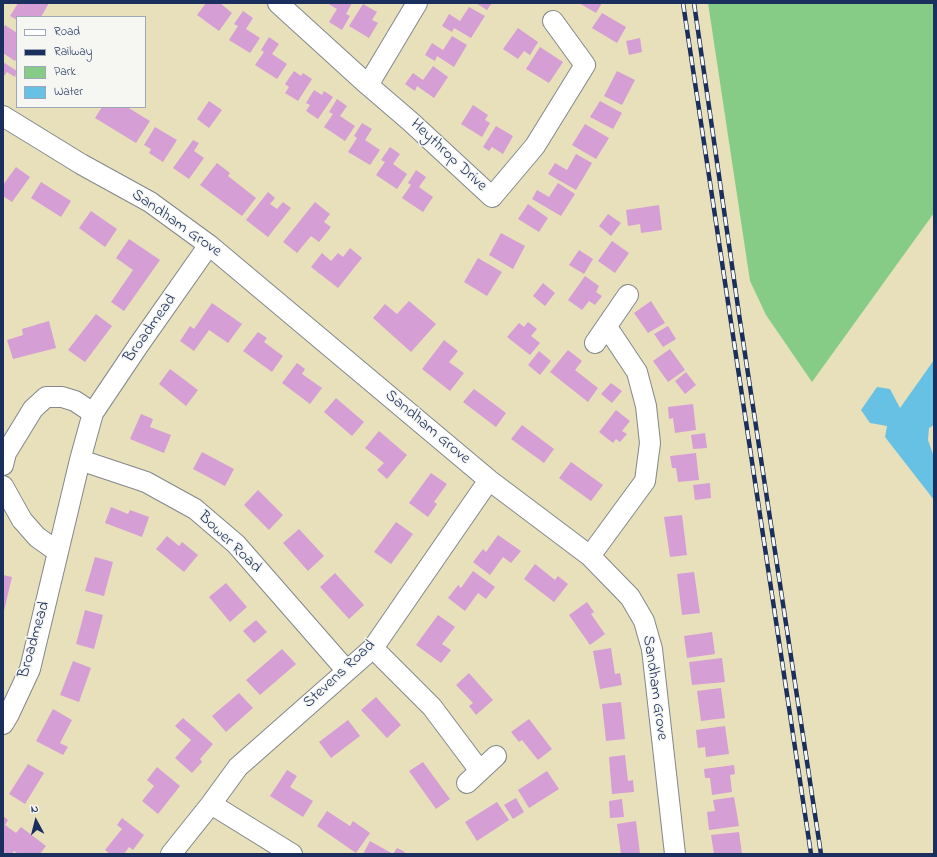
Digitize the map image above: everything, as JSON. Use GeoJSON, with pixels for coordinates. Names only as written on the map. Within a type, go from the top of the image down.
{"type":"FeatureCollection","features":[{"type":"Feature","properties":{"kind":"street","name":"Heythrop Drive"},"geometry":{"type":"LineString","coordinates":[[278,3],[492,197],[535,146],[585,65],[553,22]]}},
{"type":"Feature","properties":{"kind":"street"},"geometry":{"type":"LineString","coordinates":[[368,85],[417,3]]}},
{"type":"Feature","properties":{"kind":"street","name":"Sandham Grove"},"geometry":{"type":"LineString","coordinates":[[3,116],[81,164],[150,202],[209,245],[489,480],[590,556],[630,597],[644,621],[652,649],[675,854]]}},
{"type":"Feature","properties":{"kind":"street","name":"Broadmead"},"geometry":{"type":"LineString","coordinates":[[3,724],[10,714],[30,669],[80,460],[93,413],[209,245]]}},
{"type":"Feature","properties":{"kind":"street"},"geometry":{"type":"LineString","coordinates":[[595,343],[628,295]]}},
{"type":"Feature","properties":{"kind":"street"},"geometry":{"type":"LineString","coordinates":[[590,556],[645,480],[650,443],[646,406],[637,372],[607,326]]}},
{"type":"Feature","properties":{"kind":"street"},"geometry":{"type":"LineString","coordinates":[[3,465],[6,453],[33,409],[46,397],[62,397],[75,401],[93,413]]}},
{"type":"Feature","properties":{"kind":"street","name":"Bower Road"},"geometry":{"type":"LineString","coordinates":[[80,460],[146,482],[195,509],[236,544],[347,671]]}},
{"type":"Feature","properties":{"kind":"street","name":"Stevens Road"},"geometry":{"type":"LineString","coordinates":[[171,854],[211,804],[238,766],[373,648],[489,480]]}},
{"type":"Feature","properties":{"kind":"street"},"geometry":{"type":"LineString","coordinates":[[3,486],[22,520],[37,537],[58,552]]}},
{"type":"Feature","properties":{"kind":"street"},"geometry":{"type":"LineString","coordinates":[[373,648],[432,707],[474,777],[496,756]]}},
{"type":"Feature","properties":{"kind":"street"},"geometry":{"type":"LineString","coordinates":[[211,804],[292,854]]}},
{"type":"Feature","properties":{"kind":"green space"},"geometry":{"type":"Polygon","coordinates":[[[708,3],[934,3],[934,213],[812,382],[766,315],[750,281],[708,3]]]}},
{"type":"Feature","properties":{"kind":"water"},"geometry":{"type":"Polygon","coordinates":[[[934,360],[934,425],[929,428],[928,440],[934,457],[934,500],[885,437],[887,426],[870,423],[861,410],[877,387],[890,389],[900,408],[934,360]]]}},
{"type":"Feature","properties":{"kind":"building"},"geometry":{"type":"Polygon","coordinates":[[[18,3],[49,3],[42,16],[16,16],[16,19],[10,16],[18,3]]]}},
{"type":"Feature","properties":{"kind":"building"},"geometry":{"type":"Polygon","coordinates":[[[206,3],[220,3],[232,13],[219,31],[197,15],[206,3]]]}},
{"type":"Feature","properties":{"kind":"building"},"geometry":{"type":"Polygon","coordinates":[[[327,3],[352,3],[346,14],[350,16],[342,30],[329,22],[337,9],[327,3]]]}},
{"type":"Feature","properties":{"kind":"building"},"geometry":{"type":"Polygon","coordinates":[[[476,3],[492,3],[487,10],[476,3]]]}},
{"type":"Feature","properties":{"kind":"building"},"geometry":{"type":"Polygon","coordinates":[[[579,3],[602,3],[596,13],[579,3]]]}},
{"type":"Feature","properties":{"kind":"building"},"geometry":{"type":"Polygon","coordinates":[[[363,4],[377,12],[372,20],[378,23],[369,38],[349,26],[363,4]]]}},
{"type":"Feature","properties":{"kind":"building"},"geometry":{"type":"Polygon","coordinates":[[[469,7],[485,16],[471,38],[454,28],[452,32],[442,26],[449,14],[460,21],[469,7]]]}},
{"type":"Feature","properties":{"kind":"building"},"geometry":{"type":"Polygon","coordinates":[[[243,11],[253,18],[246,29],[260,38],[250,53],[229,40],[238,26],[234,24],[243,11]]]}},
{"type":"Feature","properties":{"kind":"building"},"geometry":{"type":"Polygon","coordinates":[[[602,13],[626,27],[617,43],[592,28],[602,13]]]}},
{"type":"Feature","properties":{"kind":"building"},"geometry":{"type":"Polygon","coordinates":[[[5,25],[16,32],[15,61],[3,53],[3,29],[5,25]]]}},
{"type":"Feature","properties":{"kind":"building"},"geometry":{"type":"Polygon","coordinates":[[[518,28],[538,42],[530,55],[524,51],[518,59],[503,49],[518,28]]]}},
{"type":"Feature","properties":{"kind":"building"},"geometry":{"type":"Polygon","coordinates":[[[452,36],[467,45],[454,67],[437,56],[435,61],[425,55],[432,43],[443,50],[452,36]]]}},
{"type":"Feature","properties":{"kind":"building"},"geometry":{"type":"Polygon","coordinates":[[[269,37],[279,44],[272,54],[287,64],[277,79],[255,65],[264,52],[261,50],[269,37]]]}},
{"type":"Feature","properties":{"kind":"building"},"geometry":{"type":"Polygon","coordinates":[[[640,38],[642,52],[629,55],[626,41],[640,38]]]}},
{"type":"Feature","properties":{"kind":"building"},"geometry":{"type":"Polygon","coordinates":[[[540,47],[563,62],[549,83],[526,69],[540,47]]]}},
{"type":"Feature","properties":{"kind":"building"},"geometry":{"type":"Polygon","coordinates":[[[3,62],[16,70],[16,74],[15,77],[7,72],[3,77],[3,62]]]}},
{"type":"Feature","properties":{"kind":"building"},"geometry":{"type":"Polygon","coordinates":[[[433,66],[448,77],[434,98],[417,86],[415,91],[405,84],[413,73],[423,80],[433,66]]]}},
{"type":"Feature","properties":{"kind":"building"},"geometry":{"type":"Polygon","coordinates":[[[294,71],[301,76],[303,73],[312,79],[298,101],[285,93],[289,87],[285,84],[294,71]]]}},
{"type":"Feature","properties":{"kind":"building"},"geometry":{"type":"Polygon","coordinates":[[[617,71],[635,80],[622,105],[604,96],[617,71]]]}},
{"type":"Feature","properties":{"kind":"building"},"geometry":{"type":"Polygon","coordinates":[[[314,90],[322,95],[324,91],[333,97],[318,119],[306,111],[310,105],[306,103],[314,90]]]}},
{"type":"Feature","properties":{"kind":"building"},"geometry":{"type":"Polygon","coordinates":[[[337,99],[347,106],[340,116],[355,126],[345,141],[324,127],[333,114],[329,112],[337,99]]]}},
{"type":"Feature","properties":{"kind":"building"},"geometry":{"type":"Polygon","coordinates":[[[209,101],[222,110],[209,128],[197,119],[209,101]]]}},
{"type":"Feature","properties":{"kind":"building"},"geometry":{"type":"Polygon","coordinates":[[[600,101],[622,113],[613,129],[590,117],[600,101]]]}},
{"type":"Feature","properties":{"kind":"building"},"geometry":{"type":"Polygon","coordinates":[[[473,105],[488,115],[485,120],[490,123],[482,137],[461,124],[473,105]]]}},
{"type":"Feature","properties":{"kind":"building"},"geometry":{"type":"Polygon","coordinates":[[[101,108],[129,108],[150,121],[136,143],[95,118],[101,108]]]}},
{"type":"Feature","properties":{"kind":"building"},"geometry":{"type":"Polygon","coordinates":[[[362,123],[372,129],[365,140],[380,150],[370,165],[348,152],[357,138],[354,136],[362,123]]]}},
{"type":"Feature","properties":{"kind":"building"},"geometry":{"type":"Polygon","coordinates":[[[585,124],[609,138],[596,159],[572,145],[585,124]]]}},
{"type":"Feature","properties":{"kind":"building"},"geometry":{"type":"Polygon","coordinates":[[[496,126],[513,136],[503,154],[492,147],[489,151],[483,147],[496,126]]]}},
{"type":"Feature","properties":{"kind":"building"},"geometry":{"type":"Polygon","coordinates":[[[155,127],[177,140],[163,162],[149,153],[151,149],[144,145],[155,127]]]}},
{"type":"Feature","properties":{"kind":"building"},"geometry":{"type":"Polygon","coordinates":[[[193,140],[199,143],[194,151],[204,158],[189,179],[173,168],[193,140]]]}},
{"type":"Feature","properties":{"kind":"building"},"geometry":{"type":"Polygon","coordinates":[[[390,147],[400,154],[393,164],[407,174],[397,189],[376,175],[385,162],[381,160],[390,147]]]}},
{"type":"Feature","properties":{"kind":"building"},"geometry":{"type":"Polygon","coordinates":[[[576,154],[592,163],[576,190],[548,174],[555,163],[567,170],[576,154]]]}},
{"type":"Feature","properties":{"kind":"building"},"geometry":{"type":"Polygon","coordinates":[[[217,163],[230,173],[228,176],[256,198],[242,216],[200,185],[217,163]]]}},
{"type":"Feature","properties":{"kind":"building"},"geometry":{"type":"Polygon","coordinates":[[[16,167],[30,177],[12,202],[3,196],[3,185],[16,167]]]}},
{"type":"Feature","properties":{"kind":"building"},"geometry":{"type":"Polygon","coordinates":[[[416,170],[426,177],[419,187],[433,197],[423,212],[402,198],[411,185],[408,183],[416,170]]]}},
{"type":"Feature","properties":{"kind":"building"},"geometry":{"type":"Polygon","coordinates":[[[41,182],[71,201],[61,217],[31,198],[41,182]]]}},
{"type":"Feature","properties":{"kind":"building"},"geometry":{"type":"Polygon","coordinates":[[[558,183],[575,194],[561,216],[532,199],[537,190],[549,197],[558,183]]]}},
{"type":"Feature","properties":{"kind":"building"},"geometry":{"type":"Polygon","coordinates":[[[268,192],[275,198],[270,204],[277,209],[283,202],[291,208],[268,237],[246,220],[268,192]]]}},
{"type":"Feature","properties":{"kind":"building"},"geometry":{"type":"Polygon","coordinates":[[[315,202],[330,214],[324,222],[331,227],[319,242],[311,236],[297,253],[283,242],[315,202]]]}},
{"type":"Feature","properties":{"kind":"building"},"geometry":{"type":"Polygon","coordinates":[[[528,204],[548,218],[539,232],[518,219],[528,204]]]}},
{"type":"Feature","properties":{"kind":"building"},"geometry":{"type":"Polygon","coordinates":[[[659,205],[662,230],[641,233],[640,224],[628,226],[626,210],[659,205]]]}},
{"type":"Feature","properties":{"kind":"building"},"geometry":{"type":"Polygon","coordinates":[[[91,211],[117,229],[105,247],[79,228],[91,211]]]}},
{"type":"Feature","properties":{"kind":"building"},"geometry":{"type":"Polygon","coordinates":[[[608,214],[621,223],[611,236],[599,226],[608,214]]]}},
{"type":"Feature","properties":{"kind":"building"},"geometry":{"type":"Polygon","coordinates":[[[501,233],[525,246],[513,269],[489,255],[501,233]]]}},
{"type":"Feature","properties":{"kind":"building"},"geometry":{"type":"Polygon","coordinates":[[[129,239],[160,260],[124,311],[111,302],[133,270],[116,258],[129,239]]]}},
{"type":"Feature","properties":{"kind":"building"},"geometry":{"type":"Polygon","coordinates":[[[612,241],[629,253],[615,273],[598,261],[612,241]]]}},
{"type":"Feature","properties":{"kind":"building"},"geometry":{"type":"Polygon","coordinates":[[[350,248],[362,258],[338,288],[311,267],[322,253],[331,261],[338,253],[343,257],[350,248]]]}},
{"type":"Feature","properties":{"kind":"building"},"geometry":{"type":"Polygon","coordinates":[[[579,250],[593,259],[584,274],[569,265],[579,250]]]}},
{"type":"Feature","properties":{"kind":"building"},"geometry":{"type":"Polygon","coordinates":[[[478,258],[502,272],[487,296],[464,282],[478,258]]]}},
{"type":"Feature","properties":{"kind":"building"},"geometry":{"type":"Polygon","coordinates":[[[585,276],[599,286],[596,292],[602,296],[595,305],[589,301],[582,310],[568,300],[585,276]]]}},
{"type":"Feature","properties":{"kind":"building"},"geometry":{"type":"Polygon","coordinates":[[[543,283],[555,293],[545,306],[533,296],[543,283]]]}},
{"type":"Feature","properties":{"kind":"building"},"geometry":{"type":"Polygon","coordinates":[[[409,301],[436,324],[411,352],[373,318],[385,304],[397,314],[409,301]]]}},
{"type":"Feature","properties":{"kind":"building"},"geometry":{"type":"Polygon","coordinates":[[[651,301],[665,323],[648,333],[634,313],[651,301]]]}},
{"type":"Feature","properties":{"kind":"building"},"geometry":{"type":"Polygon","coordinates":[[[212,303],[242,324],[228,343],[209,330],[194,351],[180,341],[190,326],[194,329],[212,303]]]}},
{"type":"Feature","properties":{"kind":"building"},"geometry":{"type":"Polygon","coordinates":[[[96,314],[112,326],[85,362],[68,350],[96,314]]]}},
{"type":"Feature","properties":{"kind":"building"},"geometry":{"type":"Polygon","coordinates":[[[49,321],[56,348],[13,359],[7,340],[23,335],[22,329],[49,321]]]}},
{"type":"Feature","properties":{"kind":"building"},"geometry":{"type":"Polygon","coordinates":[[[528,322],[537,329],[531,336],[540,343],[530,355],[507,337],[519,323],[524,327],[528,322]]]}},
{"type":"Feature","properties":{"kind":"building"},"geometry":{"type":"Polygon","coordinates":[[[668,326],[676,339],[663,347],[654,334],[668,326]]]}},
{"type":"Feature","properties":{"kind":"building"},"geometry":{"type":"Polygon","coordinates":[[[258,332],[267,338],[264,342],[283,356],[272,372],[243,351],[258,332]]]}},
{"type":"Feature","properties":{"kind":"building"},"geometry":{"type":"Polygon","coordinates":[[[444,340],[458,351],[449,362],[464,373],[450,391],[422,369],[444,340]]]}},
{"type":"Feature","properties":{"kind":"building"},"geometry":{"type":"Polygon","coordinates":[[[670,349],[685,370],[668,382],[653,361],[670,349]]]}},
{"type":"Feature","properties":{"kind":"building"},"geometry":{"type":"Polygon","coordinates":[[[568,350],[582,361],[575,370],[598,388],[588,402],[550,372],[568,350]]]}},
{"type":"Feature","properties":{"kind":"building"},"geometry":{"type":"Polygon","coordinates":[[[539,351],[551,361],[540,375],[528,365],[539,351]]]}},
{"type":"Feature","properties":{"kind":"building"},"geometry":{"type":"Polygon","coordinates":[[[297,363],[305,369],[302,374],[322,388],[310,404],[282,383],[297,363]]]}},
{"type":"Feature","properties":{"kind":"building"},"geometry":{"type":"Polygon","coordinates":[[[170,369],[198,390],[186,406],[159,384],[170,369]]]}},
{"type":"Feature","properties":{"kind":"building"},"geometry":{"type":"Polygon","coordinates":[[[686,372],[696,385],[685,394],[675,381],[686,372]]]}},
{"type":"Feature","properties":{"kind":"building"},"geometry":{"type":"Polygon","coordinates":[[[611,383],[622,391],[612,403],[601,394],[611,383]]]}},
{"type":"Feature","properties":{"kind":"building"},"geometry":{"type":"Polygon","coordinates":[[[474,389],[506,413],[496,427],[463,402],[474,389]]]}},
{"type":"Feature","properties":{"kind":"building"},"geometry":{"type":"Polygon","coordinates":[[[336,398],[364,422],[352,436],[324,412],[336,398]]]}},
{"type":"Feature","properties":{"kind":"building"},"geometry":{"type":"Polygon","coordinates":[[[693,404],[696,430],[675,433],[673,418],[669,419],[668,407],[693,404]]]}},
{"type":"Feature","properties":{"kind":"building"},"geometry":{"type":"Polygon","coordinates":[[[616,410],[630,421],[622,431],[627,434],[620,442],[616,439],[613,443],[599,432],[616,410]]]}},
{"type":"Feature","properties":{"kind":"building"},"geometry":{"type":"Polygon","coordinates":[[[141,414],[153,419],[150,427],[171,435],[164,453],[130,439],[141,414]]]}},
{"type":"Feature","properties":{"kind":"building"},"geometry":{"type":"Polygon","coordinates":[[[522,425],[554,449],[544,463],[511,439],[522,425]]]}},
{"type":"Feature","properties":{"kind":"building"},"geometry":{"type":"Polygon","coordinates":[[[379,431],[407,455],[387,479],[377,470],[384,463],[365,448],[379,431]]]}},
{"type":"Feature","properties":{"kind":"building"},"geometry":{"type":"Polygon","coordinates":[[[705,433],[707,448],[693,449],[691,435],[705,433]]]}},
{"type":"Feature","properties":{"kind":"building"},"geometry":{"type":"Polygon","coordinates":[[[202,452],[234,469],[225,486],[193,469],[202,452]]]}},
{"type":"Feature","properties":{"kind":"building"},"geometry":{"type":"Polygon","coordinates":[[[696,453],[699,480],[678,482],[676,468],[672,468],[670,456],[696,453]]]}},
{"type":"Feature","properties":{"kind":"building"},"geometry":{"type":"Polygon","coordinates":[[[571,462],[603,485],[591,501],[559,478],[571,462]]]}},
{"type":"Feature","properties":{"kind":"building"},"geometry":{"type":"Polygon","coordinates":[[[431,473],[447,484],[434,502],[437,504],[428,517],[409,503],[431,473]]]}},
{"type":"Feature","properties":{"kind":"building"},"geometry":{"type":"Polygon","coordinates":[[[710,483],[711,498],[695,500],[693,485],[710,483]]]}},
{"type":"Feature","properties":{"kind":"building"},"geometry":{"type":"Polygon","coordinates":[[[258,490],[283,515],[269,530],[244,505],[258,490]]]}},
{"type":"Feature","properties":{"kind":"building"},"geometry":{"type":"Polygon","coordinates":[[[111,507],[128,514],[130,510],[149,517],[142,537],[105,523],[111,507]]]}},
{"type":"Feature","properties":{"kind":"building"},"geometry":{"type":"Polygon","coordinates":[[[682,515],[687,555],[670,557],[664,517],[682,515]]]}},
{"type":"Feature","properties":{"kind":"building"},"geometry":{"type":"Polygon","coordinates":[[[396,522],[413,534],[391,564],[374,552],[396,522]]]}},
{"type":"Feature","properties":{"kind":"building"},"geometry":{"type":"Polygon","coordinates":[[[299,529],[324,556],[308,571],[283,543],[299,529]]]}},
{"type":"Feature","properties":{"kind":"building"},"geometry":{"type":"Polygon","coordinates":[[[498,535],[521,551],[511,563],[503,557],[490,575],[473,562],[483,549],[486,552],[498,535]]]}},
{"type":"Feature","properties":{"kind":"building"},"geometry":{"type":"Polygon","coordinates":[[[167,536],[179,546],[182,542],[198,555],[184,572],[156,549],[167,536]]]}},
{"type":"Feature","properties":{"kind":"building"},"geometry":{"type":"Polygon","coordinates":[[[95,557],[113,562],[104,596],[85,591],[95,557]]]}},
{"type":"Feature","properties":{"kind":"building"},"geometry":{"type":"Polygon","coordinates":[[[535,564],[555,580],[558,576],[568,584],[554,602],[524,579],[535,564]]]}},
{"type":"Feature","properties":{"kind":"building"},"geometry":{"type":"Polygon","coordinates":[[[473,571],[495,587],[486,599],[478,593],[465,611],[448,598],[458,585],[461,588],[473,571]]]}},
{"type":"Feature","properties":{"kind":"building"},"geometry":{"type":"Polygon","coordinates":[[[694,572],[700,613],[682,615],[677,574],[694,572]]]}},
{"type":"Feature","properties":{"kind":"building"},"geometry":{"type":"Polygon","coordinates":[[[335,573],[364,605],[349,619],[320,587],[335,573]]]}},
{"type":"Feature","properties":{"kind":"building"},"geometry":{"type":"Polygon","coordinates":[[[3,575],[12,577],[4,611],[3,610],[3,575]]]}},
{"type":"Feature","properties":{"kind":"building"},"geometry":{"type":"Polygon","coordinates":[[[226,583],[247,607],[230,622],[209,597],[226,583]]]}},
{"type":"Feature","properties":{"kind":"building"},"geometry":{"type":"Polygon","coordinates":[[[587,602],[594,612],[591,614],[605,634],[590,645],[569,615],[587,602]]]}},
{"type":"Feature","properties":{"kind":"building"},"geometry":{"type":"Polygon","coordinates":[[[85,610],[103,615],[94,649],[76,644],[85,610]]]}},
{"type":"Feature","properties":{"kind":"building"},"geometry":{"type":"Polygon","coordinates":[[[438,615],[455,627],[442,644],[451,650],[441,663],[416,645],[438,615]]]}},
{"type":"Feature","properties":{"kind":"building"},"geometry":{"type":"Polygon","coordinates":[[[256,620],[267,632],[254,643],[243,631],[256,620]]]}},
{"type":"Feature","properties":{"kind":"building"},"geometry":{"type":"Polygon","coordinates":[[[712,632],[715,654],[687,658],[684,636],[712,632]]]}},
{"type":"Feature","properties":{"kind":"building"},"geometry":{"type":"Polygon","coordinates":[[[611,648],[615,674],[620,673],[622,685],[600,689],[593,651],[611,648]]]}},
{"type":"Feature","properties":{"kind":"building"},"geometry":{"type":"Polygon","coordinates":[[[282,649],[296,664],[260,695],[246,680],[282,649]]]}},
{"type":"Feature","properties":{"kind":"building"},"geometry":{"type":"Polygon","coordinates":[[[722,658],[725,682],[692,685],[689,662],[722,658]]]}},
{"type":"Feature","properties":{"kind":"building"},"geometry":{"type":"Polygon","coordinates":[[[73,661],[91,668],[79,702],[60,695],[73,661]]]}},
{"type":"Feature","properties":{"kind":"building"},"geometry":{"type":"Polygon","coordinates":[[[469,673],[493,700],[476,715],[469,706],[473,703],[456,685],[469,673]]]}},
{"type":"Feature","properties":{"kind":"building"},"geometry":{"type":"Polygon","coordinates":[[[721,688],[725,718],[701,721],[697,691],[721,688]]]}},
{"type":"Feature","properties":{"kind":"building"},"geometry":{"type":"Polygon","coordinates":[[[239,693],[253,708],[226,732],[212,716],[239,693]]]}},
{"type":"Feature","properties":{"kind":"building"},"geometry":{"type":"Polygon","coordinates":[[[376,697],[401,725],[387,738],[361,710],[376,697]]]}},
{"type":"Feature","properties":{"kind":"building"},"geometry":{"type":"Polygon","coordinates":[[[621,702],[625,739],[606,741],[602,704],[621,702]]]}},
{"type":"Feature","properties":{"kind":"building"},"geometry":{"type":"Polygon","coordinates":[[[53,709],[72,720],[60,743],[68,747],[63,755],[36,741],[53,709]]]}},
{"type":"Feature","properties":{"kind":"building"},"geometry":{"type":"Polygon","coordinates":[[[183,718],[213,744],[200,759],[202,762],[192,773],[175,758],[191,740],[175,726],[183,718]]]}},
{"type":"Feature","properties":{"kind":"building"},"geometry":{"type":"Polygon","coordinates":[[[529,719],[552,749],[538,760],[522,740],[519,742],[511,732],[529,719]]]}},
{"type":"Feature","properties":{"kind":"building"},"geometry":{"type":"Polygon","coordinates":[[[348,720],[360,736],[331,758],[319,742],[348,720]]]}},
{"type":"Feature","properties":{"kind":"building"},"geometry":{"type":"Polygon","coordinates":[[[725,726],[729,754],[706,757],[705,747],[698,748],[696,730],[725,726]]]}},
{"type":"Feature","properties":{"kind":"building"},"geometry":{"type":"Polygon","coordinates":[[[625,755],[628,781],[633,780],[634,792],[612,794],[609,757],[625,755]]]}},
{"type":"Feature","properties":{"kind":"building"},"geometry":{"type":"Polygon","coordinates":[[[423,762],[450,799],[436,809],[409,771],[423,762]]]}},
{"type":"Feature","properties":{"kind":"building"},"geometry":{"type":"Polygon","coordinates":[[[28,764],[44,773],[25,804],[9,794],[28,764]]]}},
{"type":"Feature","properties":{"kind":"building"},"geometry":{"type":"Polygon","coordinates":[[[734,765],[735,774],[730,775],[732,792],[712,795],[710,778],[705,778],[704,769],[734,765]]]}},
{"type":"Feature","properties":{"kind":"building"},"geometry":{"type":"Polygon","coordinates":[[[157,767],[180,786],[158,814],[142,801],[154,786],[147,780],[157,767]]]}},
{"type":"Feature","properties":{"kind":"building"},"geometry":{"type":"Polygon","coordinates":[[[287,770],[297,776],[290,787],[313,801],[303,817],[270,796],[287,770]]]}},
{"type":"Feature","properties":{"kind":"building"},"geometry":{"type":"Polygon","coordinates":[[[547,771],[559,789],[529,808],[518,790],[547,771]]]}},
{"type":"Feature","properties":{"kind":"building"},"geometry":{"type":"Polygon","coordinates":[[[734,797],[739,826],[709,830],[707,812],[715,811],[713,800],[734,797]]]}},
{"type":"Feature","properties":{"kind":"building"},"geometry":{"type":"Polygon","coordinates":[[[516,798],[524,812],[513,819],[504,805],[516,798]]]}},
{"type":"Feature","properties":{"kind":"building"},"geometry":{"type":"Polygon","coordinates":[[[622,799],[624,817],[610,818],[609,801],[622,799]]]}},
{"type":"Feature","properties":{"kind":"building"},"geometry":{"type":"Polygon","coordinates":[[[497,802],[509,820],[477,841],[465,822],[497,802]]]}},
{"type":"Feature","properties":{"kind":"building"},"geometry":{"type":"Polygon","coordinates":[[[327,811],[350,826],[353,821],[370,833],[356,853],[317,826],[327,811]]]}},
{"type":"Feature","properties":{"kind":"building"},"geometry":{"type":"Polygon","coordinates":[[[3,816],[8,820],[5,825],[16,833],[21,827],[46,846],[40,854],[18,854],[14,851],[12,854],[6,854],[3,851],[3,816]]]}},
{"type":"Feature","properties":{"kind":"building"},"geometry":{"type":"Polygon","coordinates":[[[122,818],[144,835],[133,850],[129,847],[124,854],[110,854],[105,850],[122,829],[117,825],[122,818]]]}},
{"type":"Feature","properties":{"kind":"building"},"geometry":{"type":"Polygon","coordinates":[[[636,821],[640,854],[621,854],[617,824],[636,821]]]}},
{"type":"Feature","properties":{"kind":"building"},"geometry":{"type":"Polygon","coordinates":[[[739,832],[742,854],[714,854],[711,835],[739,832]]]}},
{"type":"Feature","properties":{"kind":"building"},"geometry":{"type":"Polygon","coordinates":[[[370,841],[393,854],[363,854],[370,841]]]}},
{"type":"Feature","properties":{"kind":"building"},"geometry":{"type":"Polygon","coordinates":[[[397,848],[405,852],[404,854],[393,854],[397,848]]]}},
{"type":"Feature","properties":{"kind":"railway"},"geometry":{"type":"LineString","coordinates":[[683,3],[811,854]]}},
{"type":"Feature","properties":{"kind":"railway"},"geometry":{"type":"LineString","coordinates":[[694,3],[740,321],[821,854]]}}]}
